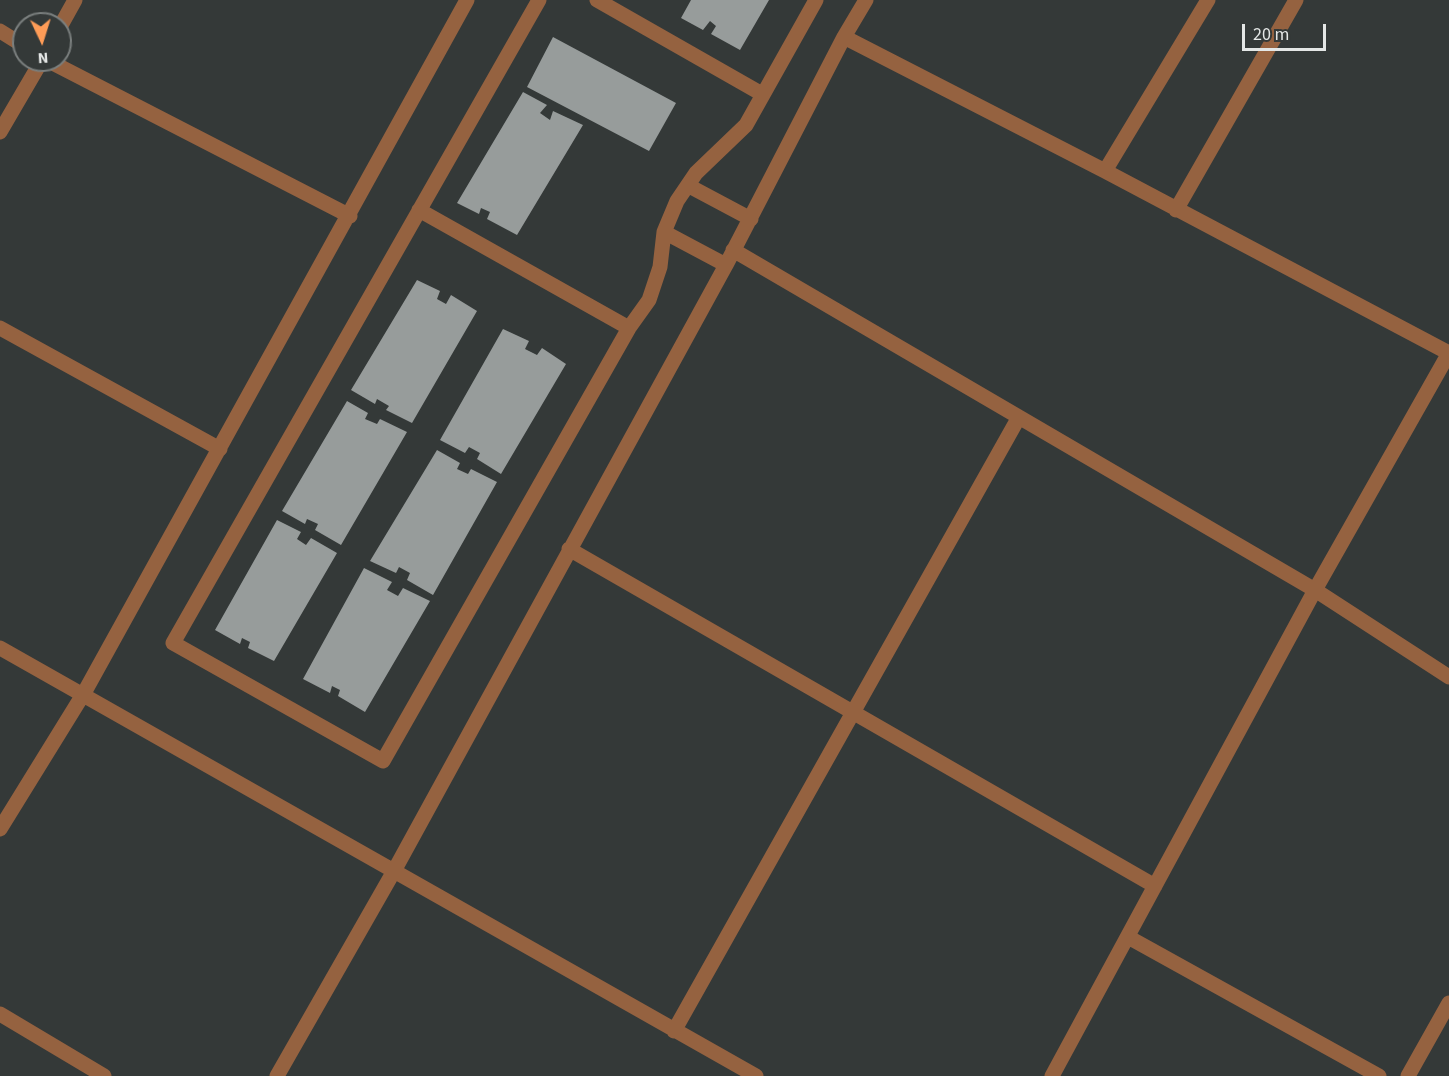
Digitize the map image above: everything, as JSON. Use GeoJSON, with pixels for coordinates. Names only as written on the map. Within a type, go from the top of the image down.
{"type":"FeatureCollection","features":[{"type":"Feature","properties":{"kind":"street"},"geometry":{"type":"LineString","coordinates":[[0,829],[84,693],[350,216],[467,0]]}},
{"type":"Feature","properties":{"kind":"street"},"geometry":{"type":"LineString","coordinates":[[539,0],[173,643],[383,760],[629,328],[649,300],[660,267],[664,232],[677,201],[696,173],[746,125],[816,0]]}},
{"type":"Feature","properties":{"kind":"street"},"geometry":{"type":"LineString","coordinates":[[597,0],[762,94]]}},
{"type":"Feature","properties":{"kind":"street"},"geometry":{"type":"LineString","coordinates":[[277,1076],[394,871],[726,265],[844,37],[866,0]]}},
{"type":"Feature","properties":{"kind":"street"},"geometry":{"type":"LineString","coordinates":[[1106,171],[1208,0]]}},
{"type":"Feature","properties":{"kind":"street"},"geometry":{"type":"LineString","coordinates":[[1176,210],[1296,0]]}},
{"type":"Feature","properties":{"kind":"street"},"geometry":{"type":"LineString","coordinates":[[844,37],[1106,171],[1449,353],[1315,590],[1052,1076]]}},
{"type":"Feature","properties":{"kind":"street"},"geometry":{"type":"LineString","coordinates":[[0,132],[35,72]]}},
{"type":"Feature","properties":{"kind":"street"},"geometry":{"type":"LineString","coordinates":[[70,72],[350,216]]}},
{"type":"Feature","properties":{"kind":"street"},"geometry":{"type":"LineString","coordinates":[[689,186],[751,219]]}},
{"type":"Feature","properties":{"kind":"street"},"geometry":{"type":"LineString","coordinates":[[419,210],[629,328]]}},
{"type":"Feature","properties":{"kind":"street"},"geometry":{"type":"LineString","coordinates":[[664,232],[726,265]]}},
{"type":"Feature","properties":{"kind":"street"},"geometry":{"type":"LineString","coordinates":[[733,250],[1315,590],[1449,677]]}},
{"type":"Feature","properties":{"kind":"street"},"geometry":{"type":"LineString","coordinates":[[0,328],[220,449]]}},
{"type":"Feature","properties":{"kind":"street"},"geometry":{"type":"LineString","coordinates":[[674,1031],[1019,417]]}},
{"type":"Feature","properties":{"kind":"street"},"geometry":{"type":"LineString","coordinates":[[569,549],[1155,886]]}},
{"type":"Feature","properties":{"kind":"street"},"geometry":{"type":"LineString","coordinates":[[0,648],[84,693],[756,1076]]}},
{"type":"Feature","properties":{"kind":"street"},"geometry":{"type":"LineString","coordinates":[[1128,937],[1379,1076]]}},
{"type":"Feature","properties":{"kind":"street"},"geometry":{"type":"LineString","coordinates":[[1408,1076],[1449,1002]]}},
{"type":"Feature","properties":{"kind":"street"},"geometry":{"type":"LineString","coordinates":[[0,1014],[104,1076]]}},
{"type":"Feature","properties":{"kind":"building"},"geometry":{"type":"Polygon","coordinates":[[[691,0],[769,0],[740,50],[711,34],[716,26],[710,21],[703,30],[681,18],[691,0]]]}},
{"type":"Feature","properties":{"kind":"building"},"geometry":{"type":"Polygon","coordinates":[[[553,37],[676,103],[649,151],[527,87],[553,37]]]}},
{"type":"Feature","properties":{"kind":"building"},"geometry":{"type":"Polygon","coordinates":[[[523,92],[547,105],[540,113],[550,120],[553,111],[583,125],[517,235],[487,219],[490,212],[481,208],[479,214],[457,203],[523,92]]]}},
{"type":"Feature","properties":{"kind":"building"},"geometry":{"type":"Polygon","coordinates":[[[417,280],[440,291],[437,299],[446,304],[451,295],[477,311],[412,423],[386,410],[389,406],[377,399],[375,404],[351,390],[417,280]]]}},
{"type":"Feature","properties":{"kind":"building"},"geometry":{"type":"Polygon","coordinates":[[[503,329],[529,341],[525,349],[537,355],[542,348],[566,364],[501,474],[477,459],[480,453],[469,447],[465,453],[440,440],[503,329]]]}},
{"type":"Feature","properties":{"kind":"building"},"geometry":{"type":"Polygon","coordinates":[[[347,401],[368,413],[365,419],[377,424],[380,419],[407,432],[341,545],[315,530],[318,524],[307,519],[305,524],[282,511],[347,401]]]}},
{"type":"Feature","properties":{"kind":"building"},"geometry":{"type":"Polygon","coordinates":[[[437,450],[460,463],[457,469],[468,474],[471,469],[497,482],[433,595],[407,580],[410,573],[399,567],[396,573],[370,561],[437,450]]]}},
{"type":"Feature","properties":{"kind":"building"},"geometry":{"type":"Polygon","coordinates":[[[277,520],[301,532],[297,539],[306,545],[311,538],[337,553],[274,661],[248,648],[250,642],[242,638],[240,644],[215,630],[277,520]]]}},
{"type":"Feature","properties":{"kind":"building"},"geometry":{"type":"Polygon","coordinates":[[[364,568],[392,582],[387,590],[398,596],[403,588],[430,601],[365,712],[338,696],[340,690],[332,686],[330,693],[303,679],[364,568]]]}}]}
